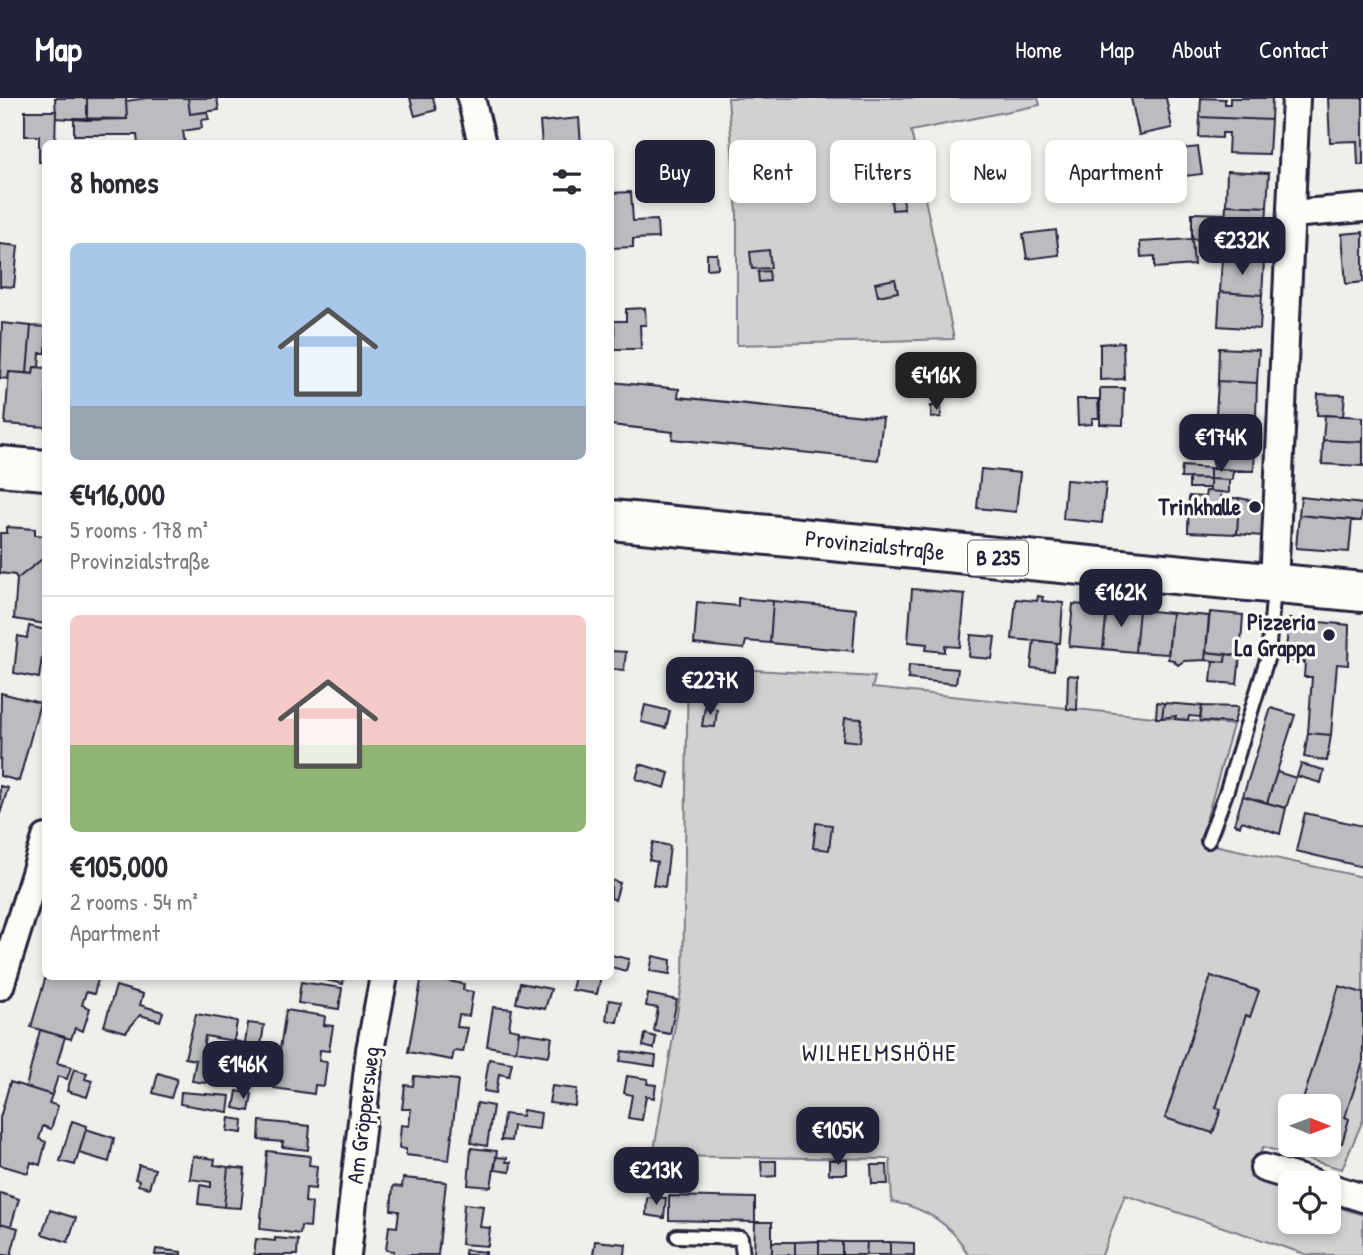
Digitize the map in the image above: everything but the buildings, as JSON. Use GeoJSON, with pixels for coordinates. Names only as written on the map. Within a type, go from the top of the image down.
{"type":"FeatureCollection","features":[{"type":"Feature","properties":{"kind":"main road"},"geometry":{"type":"LineString","coordinates":[[0,466],[42,470]]}},
{"type":"Feature","properties":{"kind":"main road","name":"Provinzialstraße"},"geometry":{"type":"LineString","coordinates":[[614,520],[1363,592]]}},
{"type":"Feature","properties":{"kind":"street"},"geometry":{"type":"LineString","coordinates":[[471,98],[481,140]]}},
{"type":"Feature","properties":{"kind":"street"},"geometry":{"type":"LineString","coordinates":[[1274,584],[1296,98]]}},
{"type":"Feature","properties":{"kind":"street"},"geometry":{"type":"LineString","coordinates":[[1291,214],[1363,208]]}},
{"type":"Feature","properties":{"kind":"street"},"geometry":{"type":"LineString","coordinates":[[0,986],[42,851]]}},
{"type":"Feature","properties":{"kind":"street","name":"Am Gröppersweg"},"geometry":{"type":"LineString","coordinates":[[347,1255],[370,1050],[383,980]]}},
{"type":"Feature","properties":{"kind":"street"},"geometry":{"type":"LineString","coordinates":[[1264,1168],[1278,1172]]}},
{"type":"Feature","properties":{"kind":"street"},"geometry":{"type":"LineString","coordinates":[[1341,1191],[1363,1198]]}},
{"type":"Feature","properties":{"kind":"lane"},"geometry":{"type":"LineString","coordinates":[[1208,841],[1268,656],[1274,584]]}},
{"type":"Feature","properties":{"kind":"lane"},"geometry":{"type":"LineString","coordinates":[[677,1236],[741,1238],[743,1255]]}},
{"type":"Feature","properties":{"kind":"shaded area"},"geometry":{"type":"Polygon","coordinates":[[[728,98],[1038,98],[1040,105],[911,131],[913,140],[830,140],[830,203],[926,203],[954,339],[737,345],[736,203],[816,203],[816,140],[731,140],[728,98]]]}},
{"type":"Feature","properties":{"kind":"shaded area"},"geometry":{"type":"Polygon","coordinates":[[[688,666],[875,677],[872,688],[1233,725],[1201,838],[1214,845],[1363,877],[1363,1120],[1342,1169],[1299,1157],[1341,1157],[1341,1094],[1278,1094],[1278,1151],[1263,1147],[1250,1177],[1278,1187],[1278,1234],[1341,1234],[1341,1208],[1363,1215],[1363,1255],[1308,1255],[1125,1195],[1102,1255],[968,1255],[955,1235],[937,1219],[915,1208],[892,1202],[890,1159],[653,1156],[683,978],[688,666]]]}},
{"type":"Feature","properties":{"kind":"place","name":"Trinkhalle"},"geometry":{"type":"Point","coordinates":[1255,507]}},
{"type":"Feature","properties":{"kind":"place","name":"Pizzeria La Grappa"},"geometry":{"type":"Point","coordinates":[1329,635]}},
{"type":"Feature","properties":{"kind":"district","name":"WILHELMSHÖHE"},"geometry":{"type":"Point","coordinates":[880,1053]}}]}
